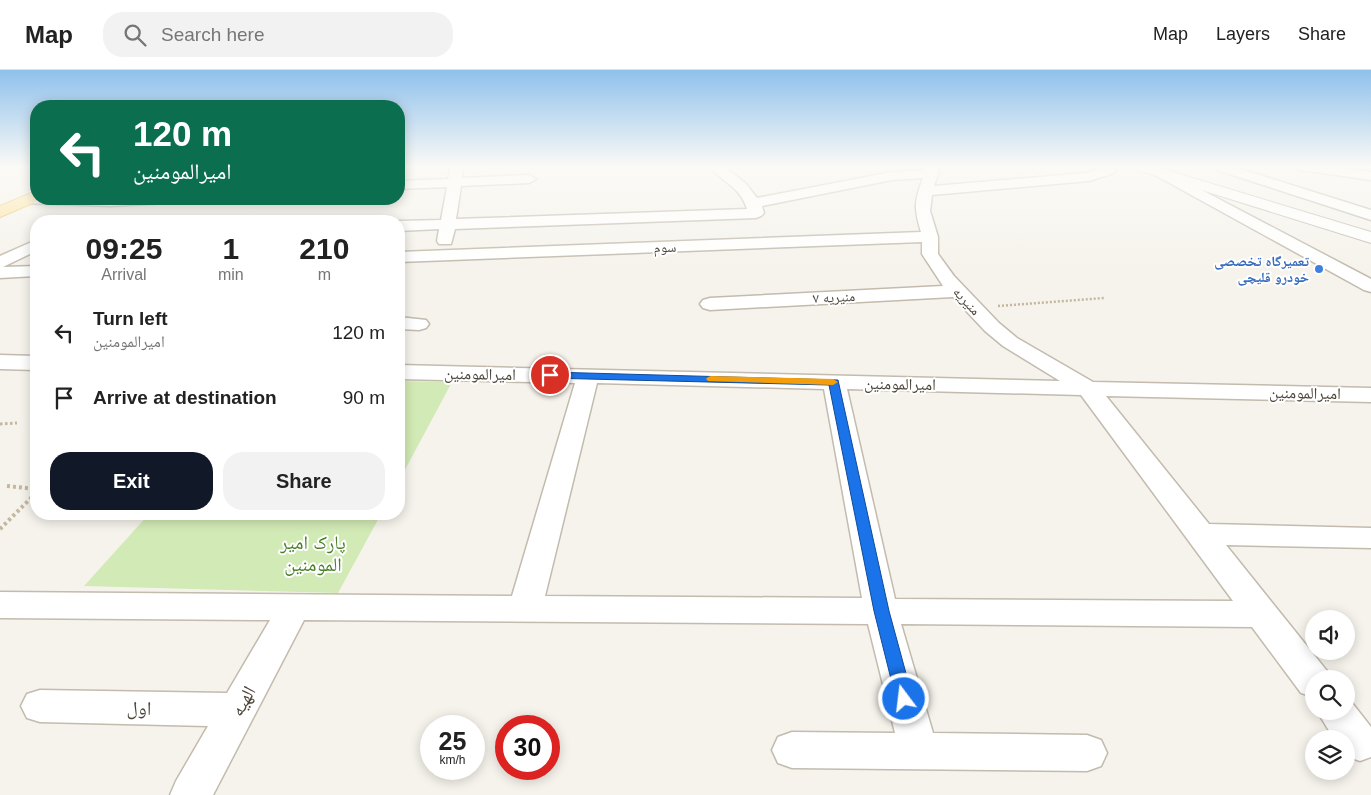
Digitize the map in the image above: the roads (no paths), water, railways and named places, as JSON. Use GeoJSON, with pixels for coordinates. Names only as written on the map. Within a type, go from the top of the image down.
{"type":"FeatureCollection","features":[{"type":"Feature","properties":{"kind":"main road"},"geometry":{"type":"LineString","coordinates":[[0,212],[28,200]]}},
{"type":"Feature","properties":{"kind":"street"},"geometry":{"type":"LineString","coordinates":[[443,256],[452,200]]}},
{"type":"Feature","properties":{"kind":"street"},"geometry":{"type":"LineString","coordinates":[[749,200],[756,208]]}},
{"type":"Feature","properties":{"kind":"street"},"geometry":{"type":"LineString","coordinates":[[405,226],[448,225],[529,215],[756,208],[791,200]]}},
{"type":"Feature","properties":{"kind":"street","name":"منیریه"},"geometry":{"type":"LineString","coordinates":[[924,200],[922,211],[930,237],[930,254],[947,280],[992,327],[1010,342],[1088,388]]}},
{"type":"Feature","properties":{"kind":"street"},"geometry":{"type":"LineString","coordinates":[[1212,200],[1371,286]]}},
{"type":"Feature","properties":{"kind":"street"},"geometry":{"type":"LineString","coordinates":[[1249,200],[1371,238]]}},
{"type":"Feature","properties":{"kind":"street"},"geometry":{"type":"LineString","coordinates":[[1324,200],[1371,215]]}},
{"type":"Feature","properties":{"kind":"street"},"geometry":{"type":"LineString","coordinates":[[89,215],[106,205]]}},
{"type":"Feature","properties":{"kind":"street","name":"سوم"},"geometry":{"type":"LineString","coordinates":[[405,257],[930,237]]}},
{"type":"Feature","properties":{"kind":"street"},"geometry":{"type":"LineString","coordinates":[[0,263],[30,248]]}},
{"type":"Feature","properties":{"kind":"street"},"geometry":{"type":"LineString","coordinates":[[0,273],[30,272]]}},
{"type":"Feature","properties":{"kind":"street","name":"منیریه ۷"},"geometry":{"type":"LineString","coordinates":[[710,304],[958,291]]}},
{"type":"Feature","properties":{"kind":"street"},"geometry":{"type":"LineString","coordinates":[[405,323],[419,324]]}},
{"type":"Feature","properties":{"kind":"street"},"geometry":{"type":"LineString","coordinates":[[0,362],[30,363]]}},
{"type":"Feature","properties":{"kind":"street","name":"امیرالمومنین"},"geometry":{"type":"LineString","coordinates":[[405,372],[1371,395]]}},
{"type":"Feature","properties":{"kind":"street"},"geometry":{"type":"LineString","coordinates":[[525,609],[588,376]]}},
{"type":"Feature","properties":{"kind":"street"},"geometry":{"type":"LineString","coordinates":[[834,382],[881,611],[918,752]]}},
{"type":"Feature","properties":{"kind":"street"},"geometry":{"type":"LineString","coordinates":[[1088,388],[1305,670]]}},
{"type":"Feature","properties":{"kind":"street"},"geometry":{"type":"LineString","coordinates":[[1200,534],[1371,538]]}},
{"type":"Feature","properties":{"kind":"street"},"geometry":{"type":"LineString","coordinates":[[0,605],[1262,614]]}},
{"type":"Feature","properties":{"kind":"street","name":"الهیه"},"geometry":{"type":"LineString","coordinates":[[192,795],[294,607]]}},
{"type":"Feature","properties":{"kind":"street","name":"اول"},"geometry":{"type":"LineString","coordinates":[[40,706],[238,710]]}},
{"type":"Feature","properties":{"kind":"street"},"geometry":{"type":"LineString","coordinates":[[1343,720],[1360,743]]}},
{"type":"Feature","properties":{"kind":"street"},"geometry":{"type":"LineString","coordinates":[[792,750],[1087,754]]}},
{"type":"Feature","properties":{"kind":"place","name":"تعمیرگاه تخصصی خودرو قلیچی"},"geometry":{"type":"Point","coordinates":[1319,269]}},
{"type":"Feature","properties":{"kind":"park label","name":"پارک امیر المومنین"},"geometry":{"type":"Point","coordinates":[313,553]}}]}
